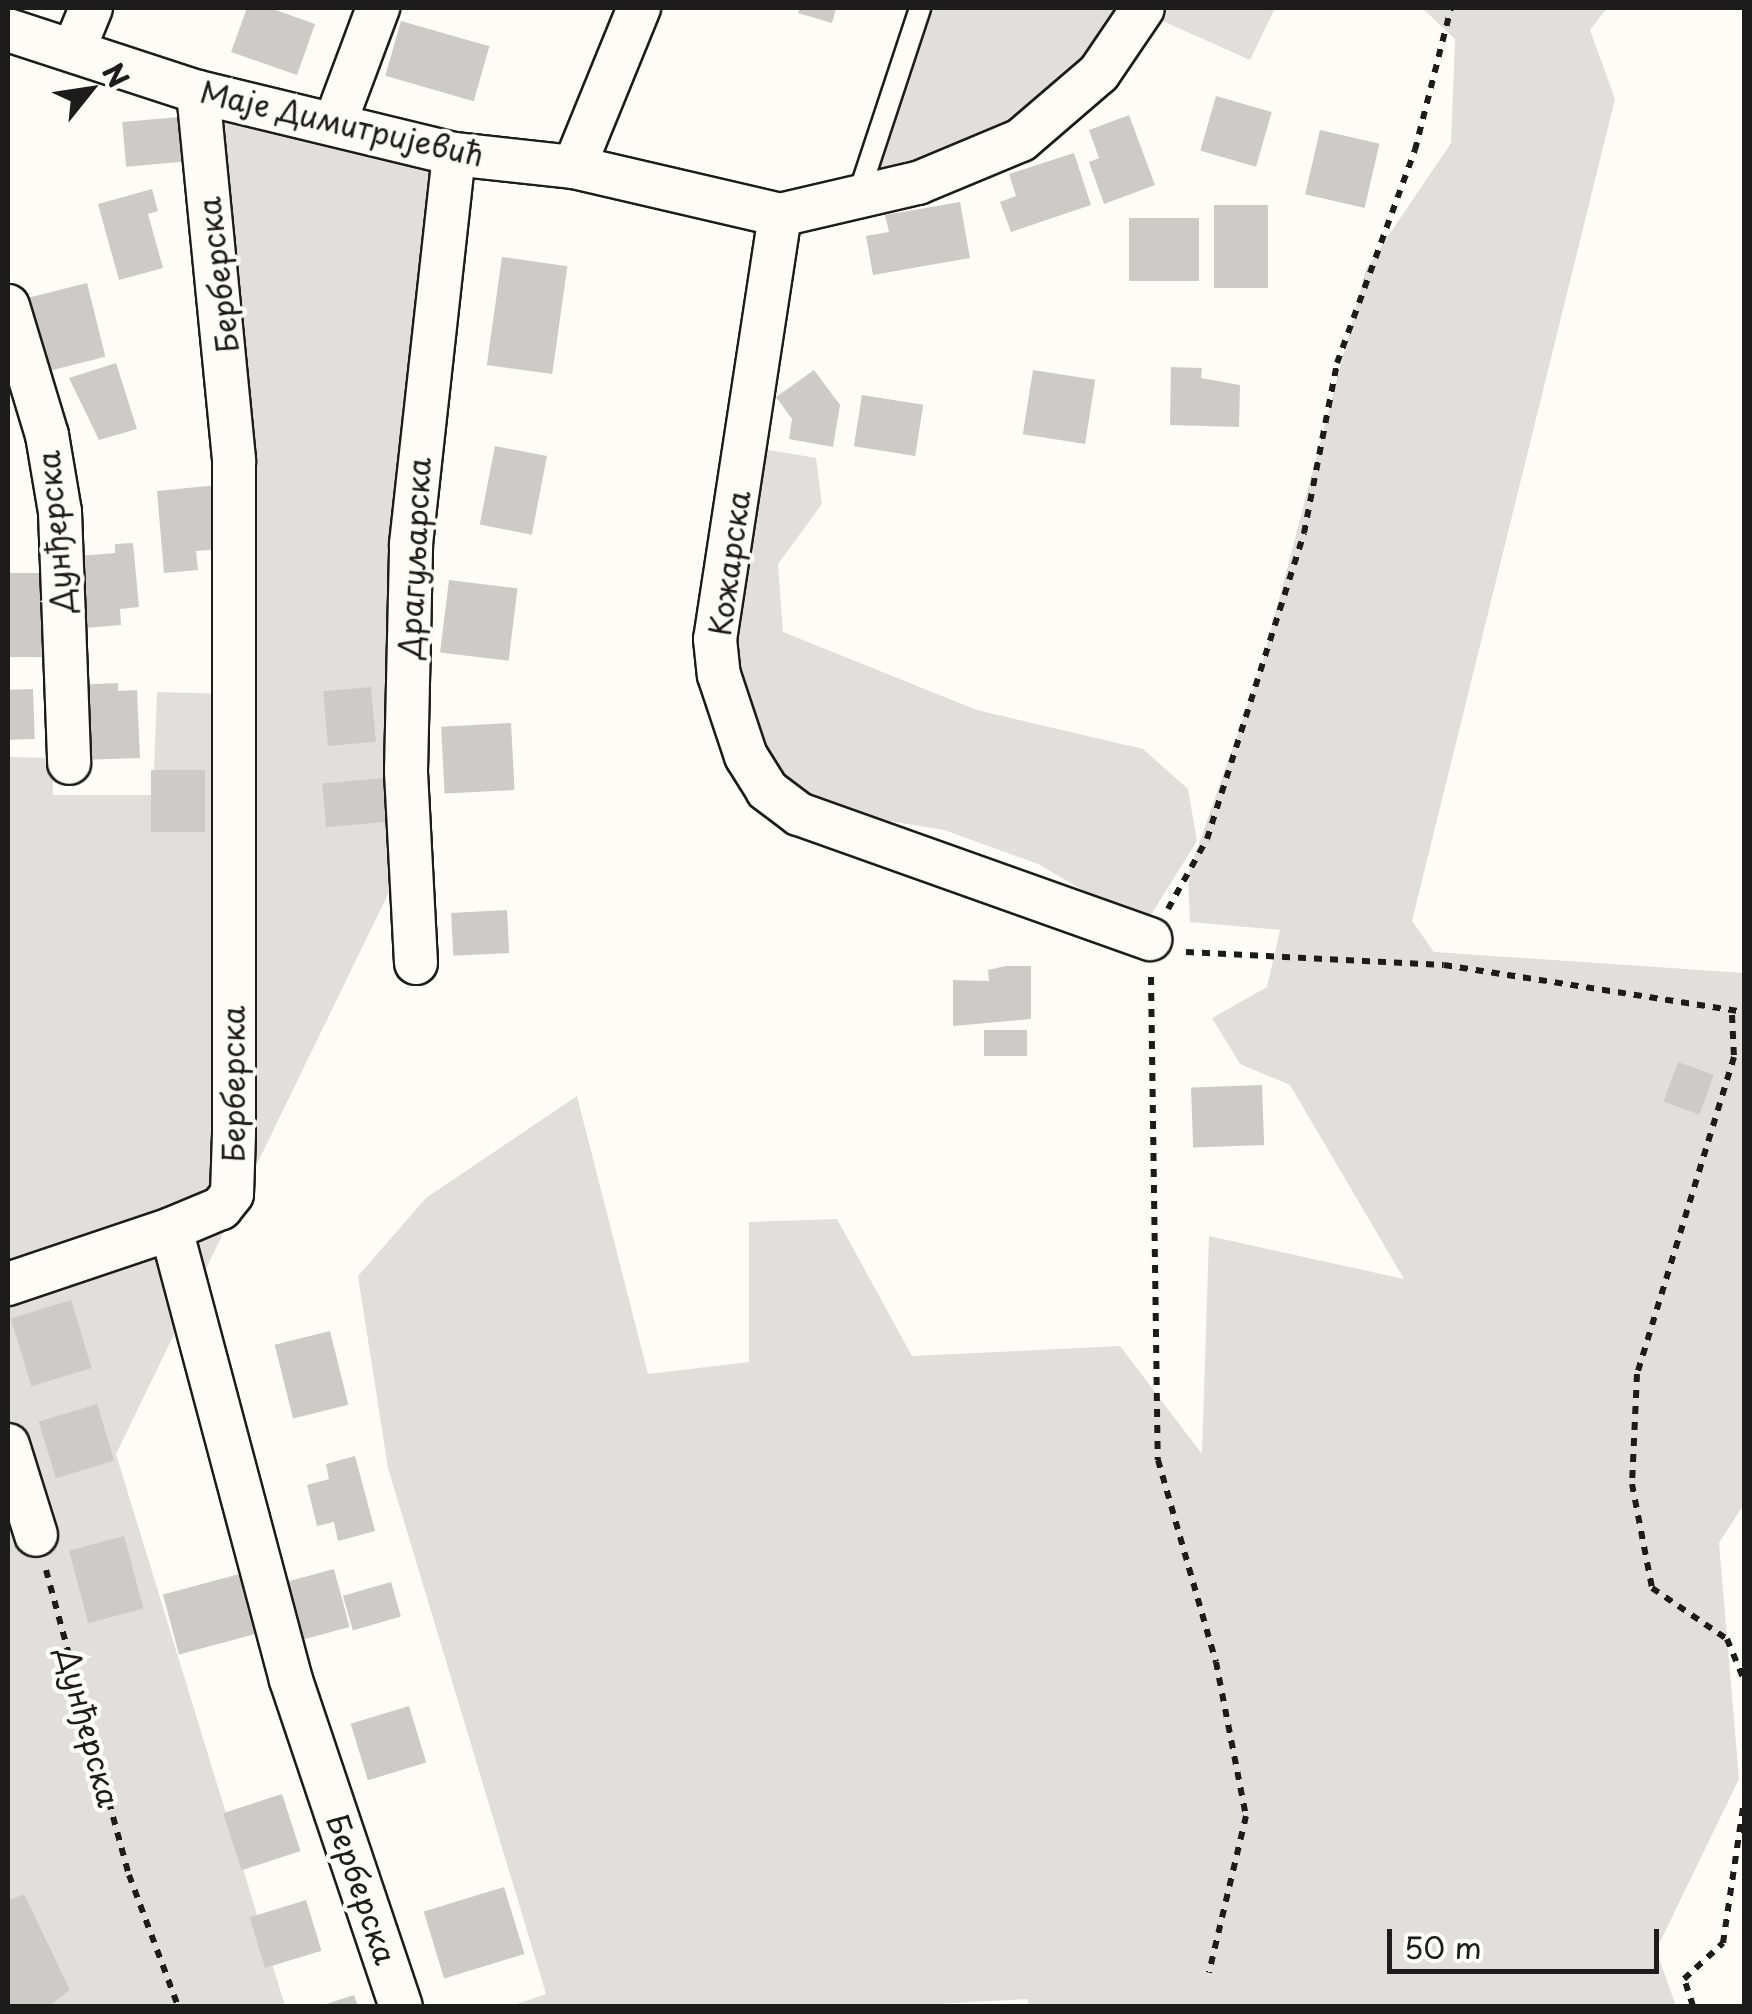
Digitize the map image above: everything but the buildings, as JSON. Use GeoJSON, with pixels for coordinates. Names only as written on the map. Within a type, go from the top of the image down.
{"type":"FeatureCollection","features":[{"type":"Feature","properties":{"kind":"street"},"geometry":{"type":"LineString","coordinates":[[75,47],[91,8]]}},
{"type":"Feature","properties":{"kind":"street"},"geometry":{"type":"LineString","coordinates":[[335,123],[378,8]]}},
{"type":"Feature","properties":{"kind":"street"},"geometry":{"type":"LineString","coordinates":[[574,167],[639,8]]}},
{"type":"Feature","properties":{"kind":"street","name":"Маје Димитријевић"},"geometry":{"type":"LineString","coordinates":[[8,30],[75,47],[198,92],[454,154],[574,167],[780,216],[932,178],[1022,140],[1099,73],[1143,8]]}},
{"type":"Feature","properties":{"kind":"street","name":"Берберска"},"geometry":{"type":"LineString","coordinates":[[198,92],[234,460],[234,1134],[232,1194],[221,1208],[172,1229],[291,1680],[401,2006]]}},
{"type":"Feature","properties":{"kind":"street","name":"Драгуљарска"},"geometry":{"type":"LineString","coordinates":[[416,963],[406,770],[411,544],[454,154]]}},
{"type":"Feature","properties":{"kind":"street","name":"Кожарска"},"geometry":{"type":"LineString","coordinates":[[780,216],[716,639],[730,721],[746,756],[767,790],[799,814],[1150,939]]}},
{"type":"Feature","properties":{"kind":"street","name":"Дунђерска"},"geometry":{"type":"LineString","coordinates":[[8,306],[47,435],[60,512],[69,764]]}},
{"type":"Feature","properties":{"kind":"street"},"geometry":{"type":"LineString","coordinates":[[8,1284],[172,1229]]}},
{"type":"Feature","properties":{"kind":"street"},"geometry":{"type":"LineString","coordinates":[[8,1445],[36,1535]]}},
{"type":"Feature","properties":{"kind":"lane"},"geometry":{"type":"LineString","coordinates":[[858,198],[920,8]]}},
{"type":"Feature","properties":{"kind":"path"},"geometry":{"type":"LineString","coordinates":[[1208,1973],[1246,1816],[1216,1662],[1158,1460],[1150,939],[1188,875],[1218,805],[1304,533],[1338,363],[1366,269],[1415,150],[1451,8]]}},
{"type":"Feature","properties":{"kind":"path"},"geometry":{"type":"LineString","coordinates":[[1150,939],[1243,960],[1444,965],[1732,1015],[1744,1012]]}},
{"type":"Feature","properties":{"kind":"path"},"geometry":{"type":"LineString","coordinates":[[1732,1015],[1734,1057],[1637,1374],[1632,1484],[1652,1588],[1727,1638],[1744,1680]]}},
{"type":"Feature","properties":{"kind":"path","name":"Дунђерска"},"geometry":{"type":"LineString","coordinates":[[36,1535],[129,1875],[178,2006]]}},
{"type":"Feature","properties":{"kind":"path"},"geometry":{"type":"LineString","coordinates":[[1693,2006],[1684,1979],[1723,1943],[1744,1801]]}},
{"type":"Feature","properties":{"kind":"shaded area"},"geometry":{"type":"Polygon","coordinates":[[[925,8],[1275,8],[1250,60],[1147,14],[1057,112],[858,198],[925,8]]]}},
{"type":"Feature","properties":{"kind":"shaded area"},"geometry":{"type":"Polygon","coordinates":[[[1422,8],[1607,8],[1590,30],[1615,99],[1412,921],[1434,952],[1744,973],[1744,1504],[1719,1543],[1739,1779],[1656,1950],[1676,2006],[1030,2006],[1027,1999],[904,2006],[511,2006],[546,1994],[388,1468],[358,1276],[426,1198],[577,1096],[648,1374],[749,1362],[749,1222],[837,1219],[912,1356],[1120,1346],[1202,1454],[1209,1236],[1404,1279],[1290,1085],[1240,1064],[1212,1018],[1267,987],[1280,930],[1190,922],[1188,875],[1262,664],[1366,269],[1451,143],[1455,39],[1422,8]]]}},
{"type":"Feature","properties":{"kind":"shaded area"},"geometry":{"type":"Polygon","coordinates":[[[198,92],[454,154],[408,853],[116,1454],[285,2006],[8,2006],[8,757],[52,758],[53,795],[153,795],[157,692],[229,694],[198,92]]]}},
{"type":"Feature","properties":{"kind":"shaded area"},"geometry":{"type":"Polygon","coordinates":[[[751,447],[816,458],[822,504],[778,564],[783,632],[977,710],[1143,749],[1188,789],[1197,841],[1144,926],[1038,864],[944,830],[859,816],[810,798],[778,773],[757,740],[730,659],[751,447]]]}}]}
